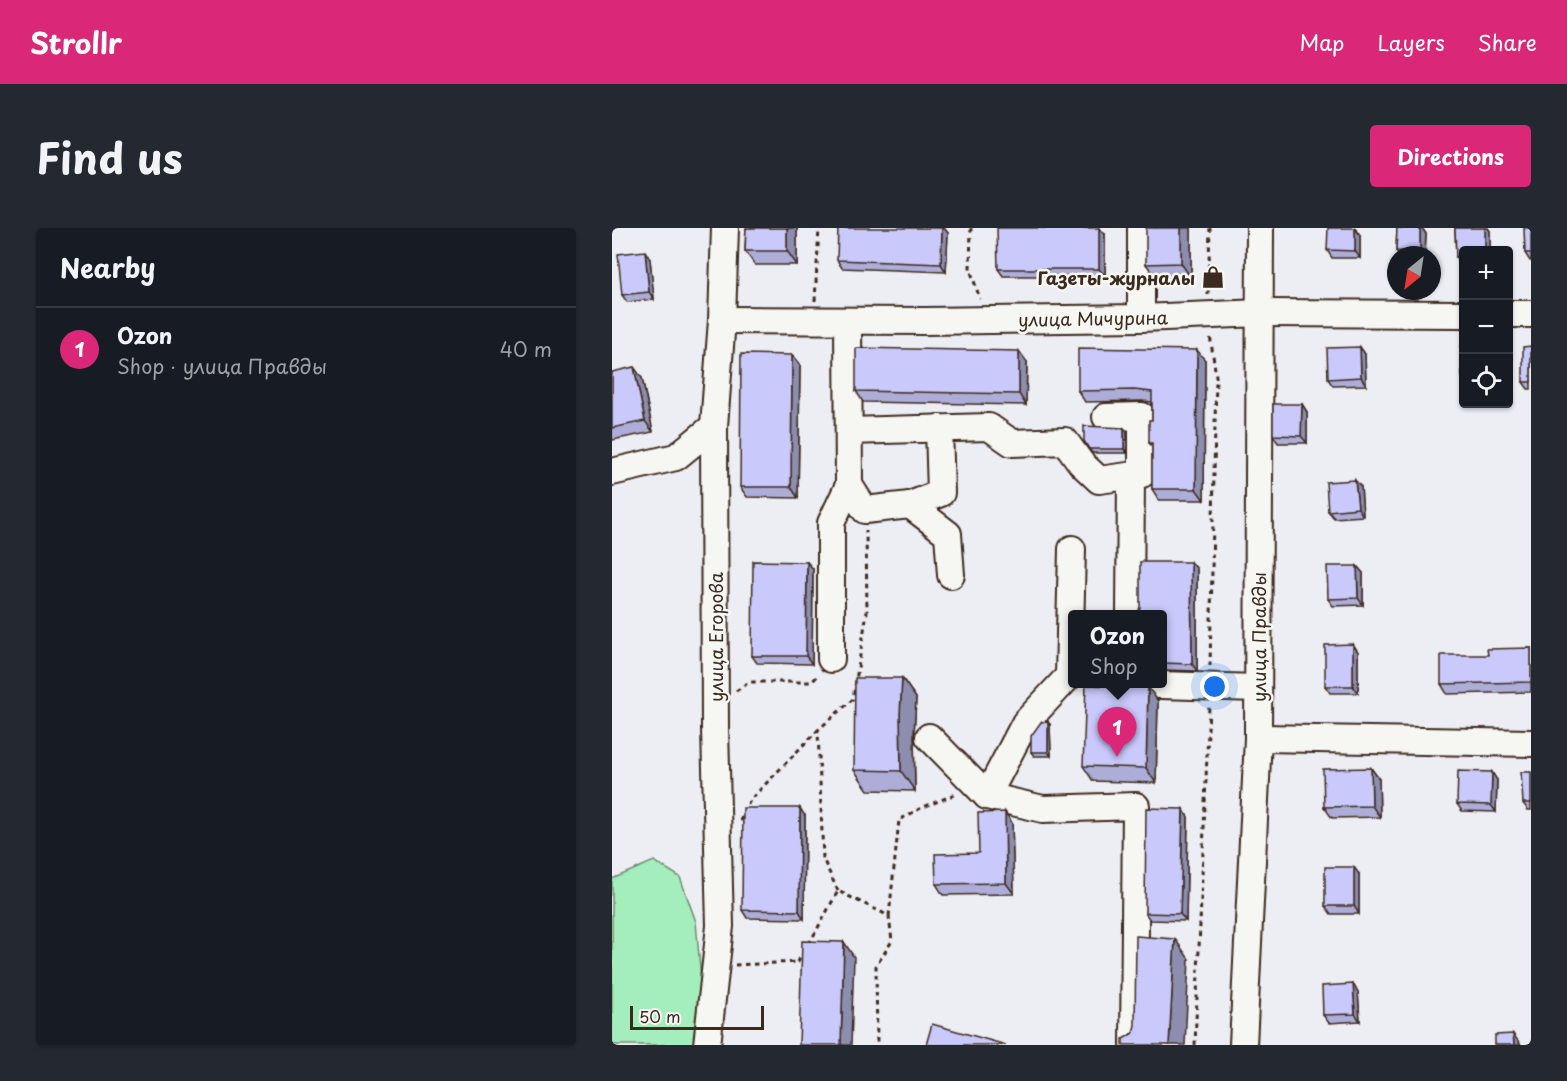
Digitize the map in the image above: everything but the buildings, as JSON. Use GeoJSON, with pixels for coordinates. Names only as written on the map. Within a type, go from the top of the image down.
{"type":"FeatureCollection","features":[{"type":"Feature","properties":{"kind":"street","name":"улица Егорова"},"geometry":{"type":"LineString","coordinates":[[707,1045],[720,926],[715,708],[714,426],[722,320],[725,228]]}},
{"type":"Feature","properties":{"kind":"street"},"geometry":{"type":"LineString","coordinates":[[1141,228],[1141,318]]}},
{"type":"Feature","properties":{"kind":"street","name":"улица Правды"},"geometry":{"type":"LineString","coordinates":[[1243,1045],[1258,738],[1260,228]]}},
{"type":"Feature","properties":{"kind":"street","name":"улица Мичурина"},"geometry":{"type":"LineString","coordinates":[[722,320],[987,321],[1261,313],[1459,314]]}},
{"type":"Feature","properties":{"kind":"street"},"geometry":{"type":"LineString","coordinates":[[1513,314],[1531,314]]}},
{"type":"Feature","properties":{"kind":"street"},"geometry":{"type":"LineString","coordinates":[[831,659],[831,523],[849,485],[848,321]]}},
{"type":"Feature","properties":{"kind":"street"},"geometry":{"type":"LineString","coordinates":[[849,431],[990,427],[1012,443],[1065,441],[1081,463],[1099,480],[1142,474],[1142,416],[1106,417]]}},
{"type":"Feature","properties":{"kind":"street"},"geometry":{"type":"LineString","coordinates":[[612,472],[676,457],[714,426]]}},
{"type":"Feature","properties":{"kind":"street"},"geometry":{"type":"LineString","coordinates":[[849,485],[865,510],[910,505],[941,493],[939,428]]}},
{"type":"Feature","properties":{"kind":"street"},"geometry":{"type":"LineString","coordinates":[[1130,610],[1131,476]]}},
{"type":"Feature","properties":{"kind":"street"},"geometry":{"type":"LineString","coordinates":[[910,505],[948,534],[951,575]]}},
{"type":"Feature","properties":{"kind":"street"},"geometry":{"type":"LineString","coordinates":[[1071,610],[1072,549]]}},
{"type":"Feature","properties":{"kind":"street"},"geometry":{"type":"LineString","coordinates":[[982,791],[1025,723],[1068,677]]}},
{"type":"Feature","properties":{"kind":"street"},"geometry":{"type":"LineString","coordinates":[[1167,685],[1257,688]]}},
{"type":"Feature","properties":{"kind":"street"},"geometry":{"type":"LineString","coordinates":[[929,736],[982,791],[1043,809],[1136,806],[1134,1045]]}},
{"type":"Feature","properties":{"kind":"street"},"geometry":{"type":"LineString","coordinates":[[1258,738],[1531,744]]}},
{"type":"Feature","properties":{"kind":"path"},"geometry":{"type":"LineString","coordinates":[[814,321],[819,228]]}},
{"type":"Feature","properties":{"kind":"path"},"geometry":{"type":"LineString","coordinates":[[971,228],[970,269],[987,321]]}},
{"type":"Feature","properties":{"kind":"path"},"geometry":{"type":"LineString","coordinates":[[1196,1045],[1198,936],[1209,687],[1216,376],[1208,314],[1210,228]]}},
{"type":"Feature","properties":{"kind":"path"},"geometry":{"type":"LineString","coordinates":[[736,828],[750,800],[818,730],[853,699],[867,612],[865,510]]}},
{"type":"Feature","properties":{"kind":"path"},"geometry":{"type":"LineString","coordinates":[[715,708],[748,682],[812,682],[831,659]]}},
{"type":"Feature","properties":{"kind":"path"},"geometry":{"type":"LineString","coordinates":[[818,730],[823,859],[838,891],[889,916]]}},
{"type":"Feature","properties":{"kind":"path"},"geometry":{"type":"LineString","coordinates":[[877,1045],[876,966],[892,941],[889,916],[899,820],[921,808],[982,791]]}},
{"type":"Feature","properties":{"kind":"path"},"geometry":{"type":"LineString","coordinates":[[715,966],[798,962],[838,891]]}},
{"type":"Feature","properties":{"kind":"green space"},"geometry":{"type":"Polygon","coordinates":[[[654,861],[680,877],[696,922],[701,980],[697,1045],[612,1045],[612,879],[654,861]]]}},
{"type":"Feature","properties":{"kind":"place","name":"Газеты-журналы"},"geometry":{"type":"Point","coordinates":[1213,277]}},
{"type":"Feature","properties":{"kind":"place","name":"Ozon"},"geometry":{"type":"Point","coordinates":[1117,757]}}]}
